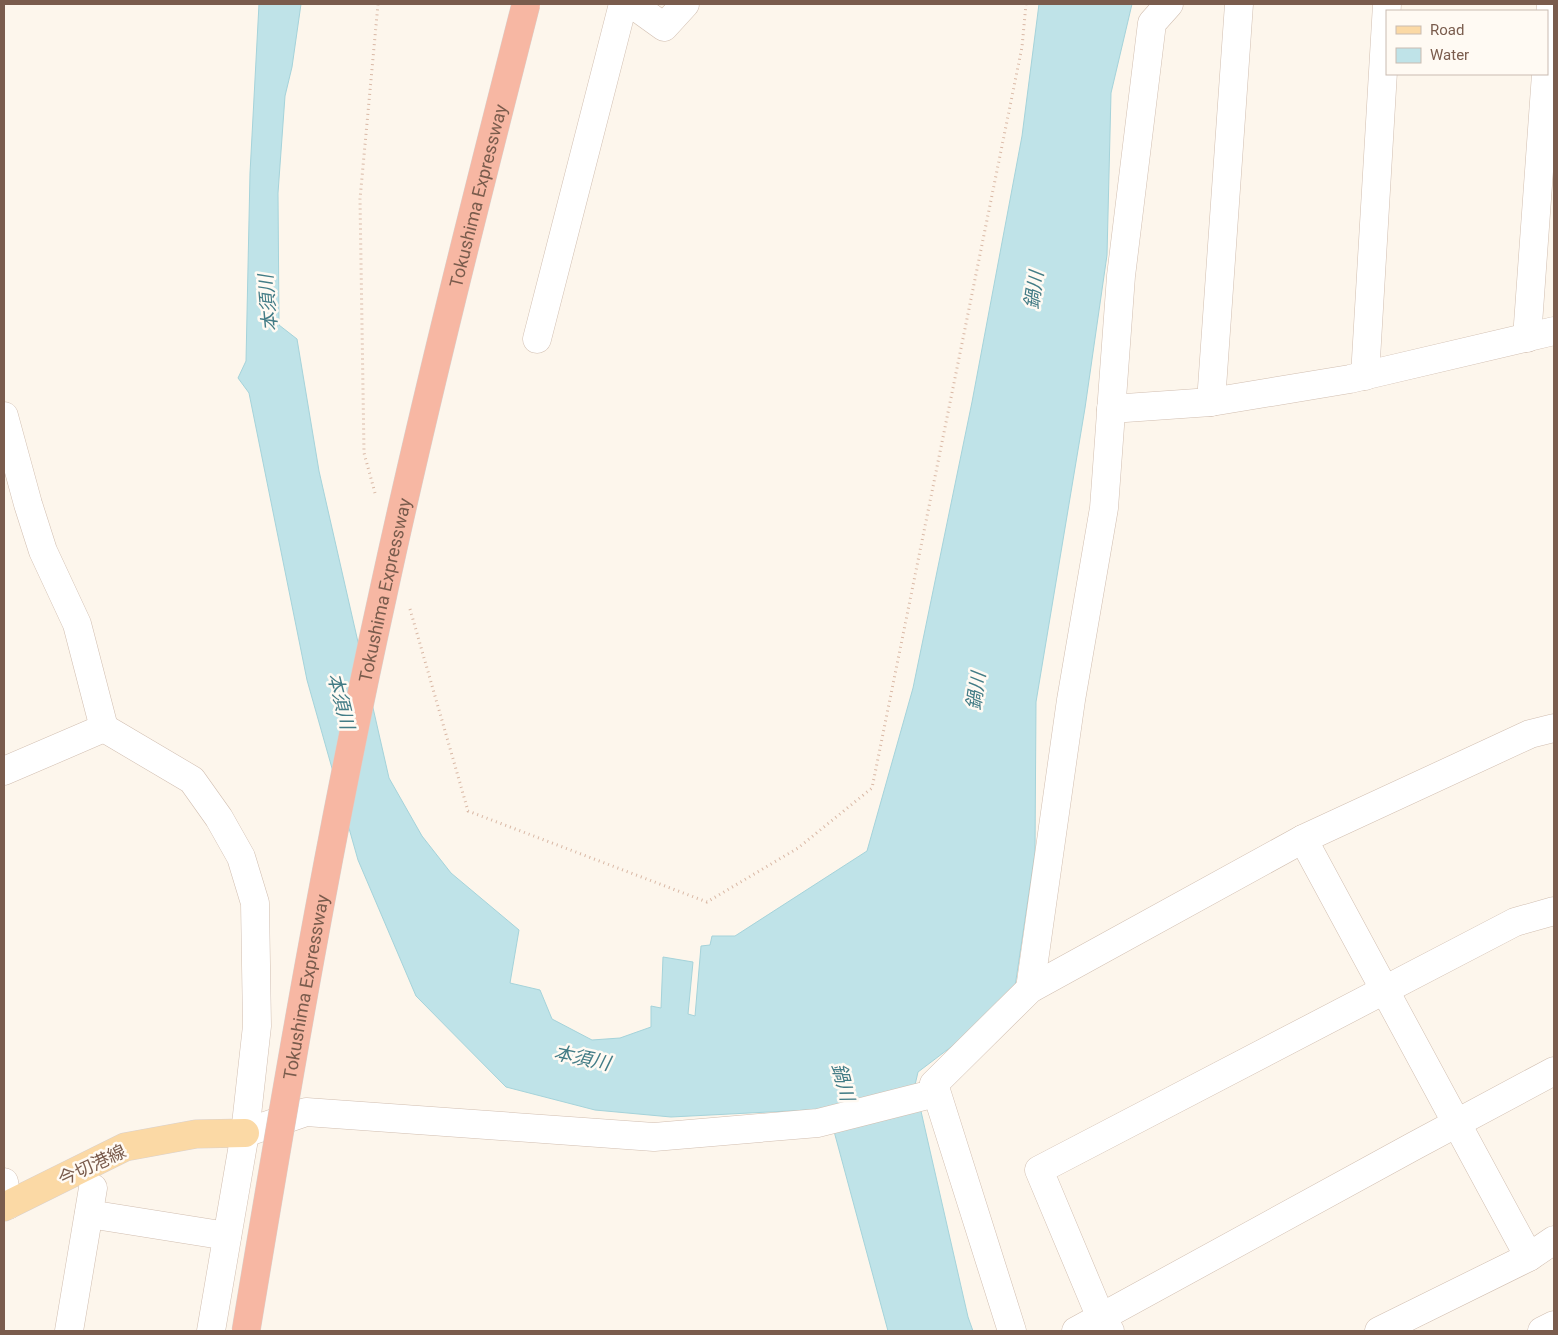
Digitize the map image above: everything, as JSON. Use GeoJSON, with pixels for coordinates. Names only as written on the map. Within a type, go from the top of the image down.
{"type":"FeatureCollection","features":[{"type":"Feature","properties":{"kind":"highway","name":"Tokushima Expressway"},"geometry":{"type":"LineString","coordinates":[[246,1331],[293,1048],[335,821],[383,593],[450,306],[526,4]]}},
{"type":"Feature","properties":{"kind":"main road","name":"今切港線"},"geometry":{"type":"LineString","coordinates":[[5,1198],[125,1147],[196,1134],[245,1133]]}},
{"type":"Feature","properties":{"kind":"street"},"geometry":{"type":"LineString","coordinates":[[537,339],[623,4]]}},
{"type":"Feature","properties":{"kind":"street"},"geometry":{"type":"LineString","coordinates":[[632,4],[664,27],[685,4]]}},
{"type":"Feature","properties":{"kind":"street"},"geometry":{"type":"LineString","coordinates":[[1030,989],[1071,700],[1104,508],[1121,276],[1152,22],[1170,4]]}},
{"type":"Feature","properties":{"kind":"street"},"geometry":{"type":"LineString","coordinates":[[1211,402],[1239,4]]}},
{"type":"Feature","properties":{"kind":"street"},"geometry":{"type":"LineString","coordinates":[[1548,50],[1551,4]]}},
{"type":"Feature","properties":{"kind":"street"},"geometry":{"type":"LineString","coordinates":[[1365,376],[1386,21]]}},
{"type":"Feature","properties":{"kind":"street"},"geometry":{"type":"LineString","coordinates":[[1527,338],[1546,75]]}},
{"type":"Feature","properties":{"kind":"street"},"geometry":{"type":"LineString","coordinates":[[1111,409],[1211,402],[1365,376],[1554,331]]}},
{"type":"Feature","properties":{"kind":"street"},"geometry":{"type":"LineString","coordinates":[[4,416],[43,552],[78,624],[104,728],[192,780],[219,818],[241,857],[256,903],[257,1026],[245,1133],[210,1331]]}},
{"type":"Feature","properties":{"kind":"street"},"geometry":{"type":"LineString","coordinates":[[4,771],[104,728]]}},
{"type":"Feature","properties":{"kind":"street"},"geometry":{"type":"LineString","coordinates":[[1012,1331],[931,1095],[934,1084],[1030,989],[1303,839],[1530,734],[1554,728]]}},
{"type":"Feature","properties":{"kind":"street"},"geometry":{"type":"LineString","coordinates":[[1303,839],[1529,1257]]}},
{"type":"Feature","properties":{"kind":"street"},"geometry":{"type":"LineString","coordinates":[[1105,1324],[1039,1170],[1515,922],[1554,911]]}},
{"type":"Feature","properties":{"kind":"street"},"geometry":{"type":"LineString","coordinates":[[1076,1331],[1105,1324],[1457,1123],[1554,1071]]}},
{"type":"Feature","properties":{"kind":"street"},"geometry":{"type":"LineString","coordinates":[[245,1133],[306,1112],[654,1137],[818,1123],[931,1095]]}},
{"type":"Feature","properties":{"kind":"street"},"geometry":{"type":"LineString","coordinates":[[70,1331],[91,1201],[227,1236]]}},
{"type":"Feature","properties":{"kind":"street"},"geometry":{"type":"LineString","coordinates":[[1378,1331],[1529,1257],[1554,1240]]}},
{"type":"Feature","properties":{"kind":"street"},"geometry":{"type":"LineString","coordinates":[[1542,1331],[1554,1325]]}},
{"type":"Feature","properties":{"kind":"path"},"geometry":{"type":"LineString","coordinates":[[377,499],[364,453],[360,199],[378,4]]}},
{"type":"Feature","properties":{"kind":"path"},"geometry":{"type":"LineString","coordinates":[[407,601],[468,811],[707,902],[798,848],[872,788],[1022,47],[1026,4]]}},
{"type":"Feature","properties":{"kind":"water"},"geometry":{"type":"Polygon","coordinates":[[[259,4],[301,4],[292,67],[285,96],[278,193],[279,325],[297,339],[319,471],[389,778],[422,836],[451,873],[519,930],[510,983],[540,990],[552,1019],[592,1040],[620,1038],[651,1027],[651,1006],[661,1008],[663,957],[693,962],[688,1014],[695,1016],[701,946],[710,945],[712,936],[735,936],[867,851],[913,688],[972,402],[1022,136],[1039,4],[1132,4],[1111,93],[1107,255],[1085,408],[1036,702],[1035,852],[1013,1000],[918,1072],[915,1085],[968,1317],[973,1331],[888,1331],[828,1109],[671,1117],[595,1110],[506,1087],[416,996],[358,860],[307,680],[249,393],[238,378],[246,361],[250,173],[259,4]]]}},
{"type":"Feature","properties":{"kind":"water label","name":"鍋川"},"geometry":{"type":"Point","coordinates":[1034,290]}},
{"type":"Feature","properties":{"kind":"water label","name":"本須川"},"geometry":{"type":"Point","coordinates":[268,303]}},
{"type":"Feature","properties":{"kind":"water label","name":"鍋川"},"geometry":{"type":"Point","coordinates":[976,691]}},
{"type":"Feature","properties":{"kind":"water label","name":"本須川"},"geometry":{"type":"Point","coordinates":[341,701]}},
{"type":"Feature","properties":{"kind":"water label","name":"本須川"},"geometry":{"type":"Point","coordinates":[582,1058]}},
{"type":"Feature","properties":{"kind":"water label","name":"鍋川"},"geometry":{"type":"Point","coordinates":[843,1082]}}]}
